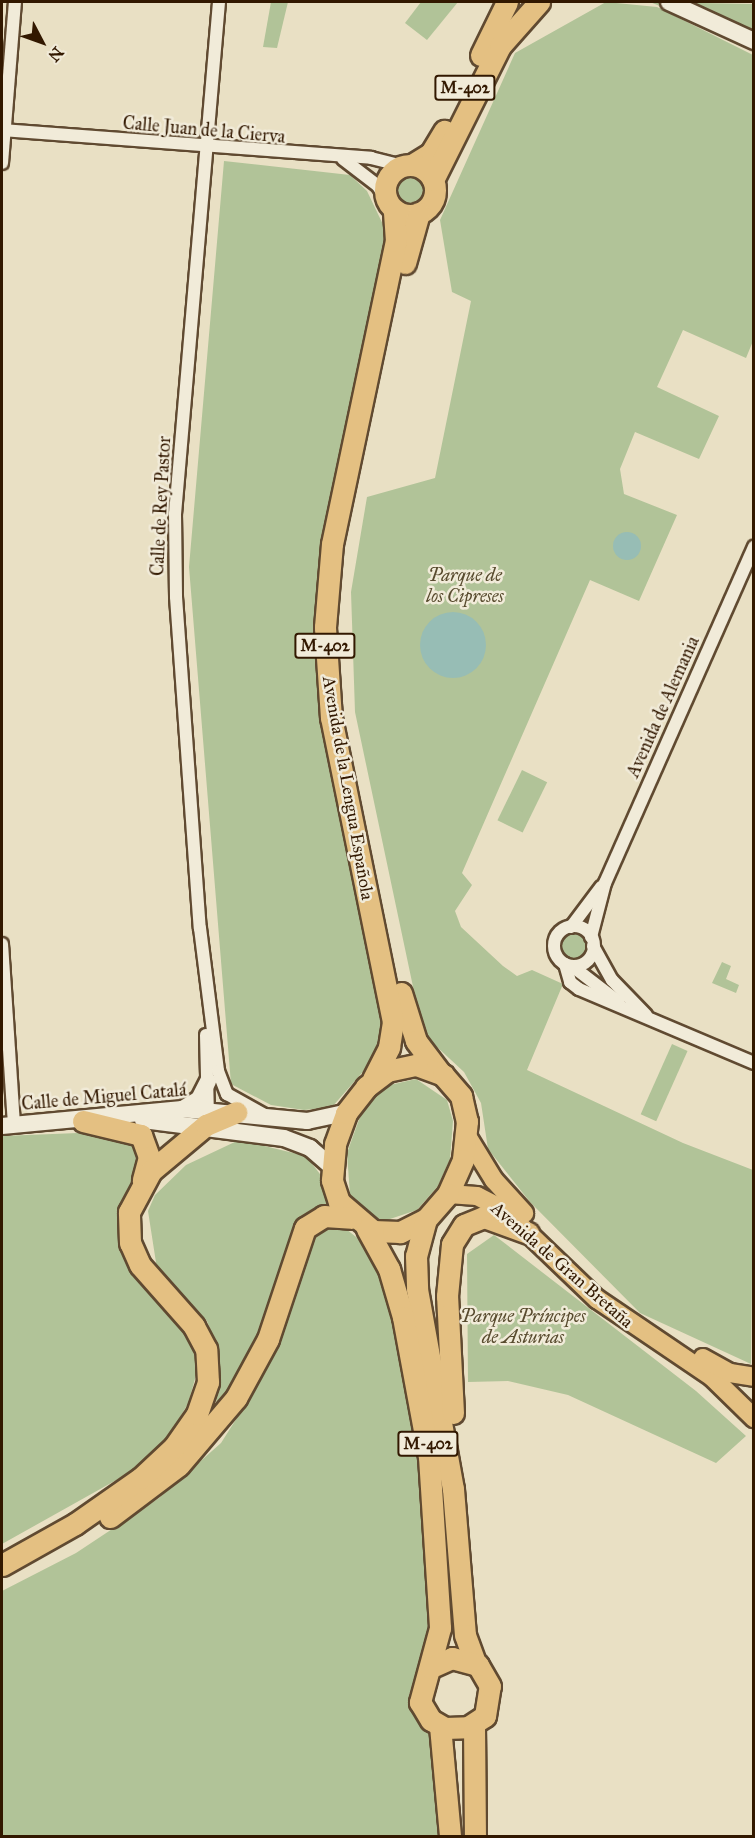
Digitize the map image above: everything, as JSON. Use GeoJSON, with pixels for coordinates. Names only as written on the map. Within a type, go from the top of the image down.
{"type":"FeatureCollection","features":[{"type":"Feature","properties":{"kind":"highway","name":"M-402"},"geometry":{"type":"LineString","coordinates":[[391,206],[389,176],[438,142],[507,2]]}},
{"type":"Feature","properties":{"kind":"highway","name":"M-402"},"geometry":{"type":"LineString","coordinates":[[419,213],[434,196],[433,180],[500,46],[539,2]]}},
{"type":"Feature","properties":{"kind":"highway"},"geometry":{"type":"LineString","coordinates":[[407,165],[433,180]]}},
{"type":"Feature","properties":{"kind":"highway"},"geometry":{"type":"LineString","coordinates":[[391,206],[419,213]]}},
{"type":"Feature","properties":{"kind":"highway","name":"Avenida de la Lengua Española"},"geometry":{"type":"LineString","coordinates":[[373,1079],[389,1047],[393,1022],[331,718],[325,627],[332,544],[396,241],[391,206]]}},
{"type":"Feature","properties":{"kind":"highway","name":"Avenida de la Lengua Española"},"geometry":{"type":"LineString","coordinates":[[419,213],[348,533],[339,632],[344,716],[404,1006],[416,1041],[439,1072]]}},
{"type":"Feature","properties":{"kind":"highway","name":"M-402"},"geometry":{"type":"LineString","coordinates":[[359,1224],[400,1232],[426,1219],[448,1194],[467,1136],[461,1095],[439,1072],[403,1066],[373,1079],[346,1113],[332,1167],[336,1197],[359,1224],[398,1299],[427,1437],[440,1628],[430,1668]]}},
{"type":"Feature","properties":{"kind":"highway"},"geometry":{"type":"LineString","coordinates":[[143,1180],[208,1116],[236,1112]]}},
{"type":"Feature","properties":{"kind":"highway"},"geometry":{"type":"LineString","coordinates":[[2,1565],[110,1501],[182,1439],[208,1382],[208,1357],[199,1333],[143,1271],[132,1250],[129,1212],[143,1180],[149,1157],[141,1135],[83,1121]]}},
{"type":"Feature","properties":{"kind":"highway"},"geometry":{"type":"LineString","coordinates":[[2,1576],[111,1517],[184,1460],[221,1419],[258,1361],[303,1232],[320,1217],[359,1224]]}},
{"type":"Feature","properties":{"kind":"highway"},"geometry":{"type":"LineString","coordinates":[[456,1510],[447,1312],[450,1250],[460,1229],[478,1218],[496,1218],[528,1233]]}},
{"type":"Feature","properties":{"kind":"highway","name":"M-402"},"geometry":{"type":"LineString","coordinates":[[426,1219],[417,1250],[417,1289],[456,1510],[465,1635],[475,1663]]}},
{"type":"Feature","properties":{"kind":"highway"},"geometry":{"type":"LineString","coordinates":[[2,1551],[110,1501]]}},
{"type":"Feature","properties":{"kind":"highway"},"geometry":{"type":"LineString","coordinates":[[440,1726],[457,1730],[474,1725],[485,1716],[491,1696],[489,1680],[475,1663],[452,1658],[430,1668],[420,1686],[420,1702],[440,1726],[450,1836]]}},
{"type":"Feature","properties":{"kind":"highway"},"geometry":{"type":"LineString","coordinates":[[474,1725],[474,1836]]}},
{"type":"Feature","properties":{"kind":"main road","name":"Avenida de Gran Bretaña"},"geometry":{"type":"LineString","coordinates":[[467,1136],[503,1192],[605,1291],[704,1359],[753,1377]]}},
{"type":"Feature","properties":{"kind":"main road","name":"Avenida de Gran Bretaña"},"geometry":{"type":"LineString","coordinates":[[448,1194],[494,1203],[608,1308],[712,1377],[753,1418]]}},
{"type":"Feature","properties":{"kind":"street"},"geometry":{"type":"LineString","coordinates":[[2,163],[15,2]]}},
{"type":"Feature","properties":{"kind":"street","name":"Calle de Rey Pastor"},"geometry":{"type":"LineString","coordinates":[[208,1116],[208,1013],[175,561],[219,2]]}},
{"type":"Feature","properties":{"kind":"street"},"geometry":{"type":"LineString","coordinates":[[669,2],[753,41]]}},
{"type":"Feature","properties":{"kind":"street","name":"Calle Juan de la Cierva"},"geometry":{"type":"LineString","coordinates":[[3,130],[407,165]]}},
{"type":"Feature","properties":{"kind":"street"},"geometry":{"type":"LineString","coordinates":[[343,159],[378,186],[391,206]]}},
{"type":"Feature","properties":{"kind":"street","name":"Avenida de Alemania"},"geometry":{"type":"LineString","coordinates":[[592,942],[605,883],[753,546]]}},
{"type":"Feature","properties":{"kind":"street","name":"Avenida de Alemania"},"geometry":{"type":"LineString","coordinates":[[571,927],[605,883]]}},
{"type":"Feature","properties":{"kind":"street"},"geometry":{"type":"LineString","coordinates":[[649,1018],[612,980],[592,942],[571,927],[559,934],[554,945],[568,965],[570,982],[579,989],[753,1062]]}},
{"type":"Feature","properties":{"kind":"street"},"geometry":{"type":"LineString","coordinates":[[568,965],[584,963],[592,942]]}},
{"type":"Feature","properties":{"kind":"street"},"geometry":{"type":"LineString","coordinates":[[2,944],[8,1125]]}},
{"type":"Feature","properties":{"kind":"street","name":"Calle de Rey Pastor"},"geometry":{"type":"LineString","coordinates":[[208,1013],[224,1092],[270,1117]]}},
{"type":"Feature","properties":{"kind":"street"},"geometry":{"type":"LineString","coordinates":[[182,1108],[199,1099],[208,1081]]}},
{"type":"Feature","properties":{"kind":"street","name":"Calle de Miguel Catalá"},"geometry":{"type":"LineString","coordinates":[[8,1125],[182,1108],[208,1116]]}},
{"type":"Feature","properties":{"kind":"street"},"geometry":{"type":"LineString","coordinates":[[236,1112],[313,1121],[346,1113]]}},
{"type":"Feature","properties":{"kind":"street"},"geometry":{"type":"LineString","coordinates":[[57,1120],[208,1116],[291,1140],[332,1167]]}},
{"type":"Feature","properties":{"kind":"green space"},"geometry":{"type":"Polygon","coordinates":[[[271,2],[288,2],[277,48],[263,47],[271,2]]]}},
{"type":"Feature","properties":{"kind":"green space"},"geometry":{"type":"Polygon","coordinates":[[[421,2],[458,2],[427,40],[405,23],[421,2]]]}},
{"type":"Feature","properties":{"kind":"green space","name":"Parque de los Cipreses"},"geometry":{"type":"Polygon","coordinates":[[[606,2],[657,7],[753,55],[753,341],[746,358],[683,330],[657,387],[719,416],[699,459],[635,432],[620,469],[624,494],[677,515],[639,601],[590,580],[462,873],[472,885],[455,911],[461,927],[517,976],[532,970],[563,984],[527,1070],[683,1143],[753,1170],[751,1364],[640,1313],[530,1202],[488,1149],[481,1103],[464,1072],[423,1034],[355,712],[351,592],[367,497],[435,478],[471,301],[452,292],[440,220],[515,53],[606,2]]]}},
{"type":"Feature","properties":{"kind":"green space"},"geometry":{"type":"Polygon","coordinates":[[[650,2],[753,4],[753,44],[650,2]]]}},
{"type":"Feature","properties":{"kind":"green space"},"geometry":{"type":"Polygon","coordinates":[[[224,161],[350,175],[367,191],[388,235],[318,579],[317,667],[322,727],[384,1033],[375,1058],[332,1107],[304,1110],[271,1105],[231,1084],[189,567],[224,161]]]}},
{"type":"Feature","properties":{"kind":"green space"},"geometry":{"type":"Polygon","coordinates":[[[410,173],[423,178],[428,191],[423,204],[410,209],[397,204],[392,191],[397,178],[410,173]]]}},
{"type":"Feature","properties":{"kind":"green space"},"geometry":{"type":"Polygon","coordinates":[[[522,770],[547,782],[523,833],[497,820],[522,770]]]}},
{"type":"Feature","properties":{"kind":"green space"},"geometry":{"type":"Polygon","coordinates":[[[574,934],[579,935],[585,941],[585,951],[579,957],[574,958],[569,957],[563,951],[562,946],[563,941],[569,935],[574,934]]]}},
{"type":"Feature","properties":{"kind":"green space"},"geometry":{"type":"Polygon","coordinates":[[[722,962],[731,966],[726,979],[739,985],[736,993],[712,983],[722,962]]]}},
{"type":"Feature","properties":{"kind":"green space"},"geometry":{"type":"Polygon","coordinates":[[[672,1044],[688,1051],[656,1121],[641,1114],[672,1044]]]}},
{"type":"Feature","properties":{"kind":"green space"},"geometry":{"type":"Polygon","coordinates":[[[416,1079],[447,1100],[453,1121],[450,1159],[438,1186],[417,1210],[384,1221],[372,1217],[350,1195],[347,1153],[361,1114],[377,1095],[390,1085],[416,1079]]]}},
{"type":"Feature","properties":{"kind":"green space"},"geometry":{"type":"Polygon","coordinates":[[[78,1133],[133,1138],[142,1162],[120,1216],[126,1254],[190,1341],[198,1368],[188,1404],[164,1443],[136,1469],[2,1544],[2,1136],[78,1133]]]}},
{"type":"Feature","properties":{"kind":"green space"},"geometry":{"type":"Polygon","coordinates":[[[239,1140],[306,1156],[323,1178],[330,1206],[310,1215],[264,1331],[216,1413],[218,1348],[207,1321],[157,1269],[148,1211],[155,1195],[186,1165],[239,1140]]]}},
{"type":"Feature","properties":{"kind":"green space"},"geometry":{"type":"Polygon","coordinates":[[[326,1224],[346,1229],[370,1248],[391,1291],[428,1494],[432,1640],[409,1695],[438,1748],[443,1836],[2,1836],[2,1591],[76,1553],[159,1498],[221,1443],[261,1380],[291,1308],[302,1245],[326,1224]]]}},
{"type":"Feature","properties":{"kind":"green space","name":"Parque Príncipes de Asturias"},"geometry":{"type":"Polygon","coordinates":[[[494,1235],[696,1391],[746,1436],[716,1463],[568,1395],[508,1381],[468,1382],[467,1254],[494,1235]]]}},
{"type":"Feature","properties":{"kind":"water"},"geometry":{"type":"Polygon","coordinates":[[[627,532],[637,536],[641,546],[637,556],[627,560],[617,556],[613,546],[617,536],[627,532]]]}},
{"type":"Feature","properties":{"kind":"water"},"geometry":{"type":"Polygon","coordinates":[[[459,612],[477,621],[484,632],[486,645],[484,658],[477,669],[466,676],[447,678],[429,669],[422,658],[420,639],[429,621],[440,614],[459,612]]]}}]}
